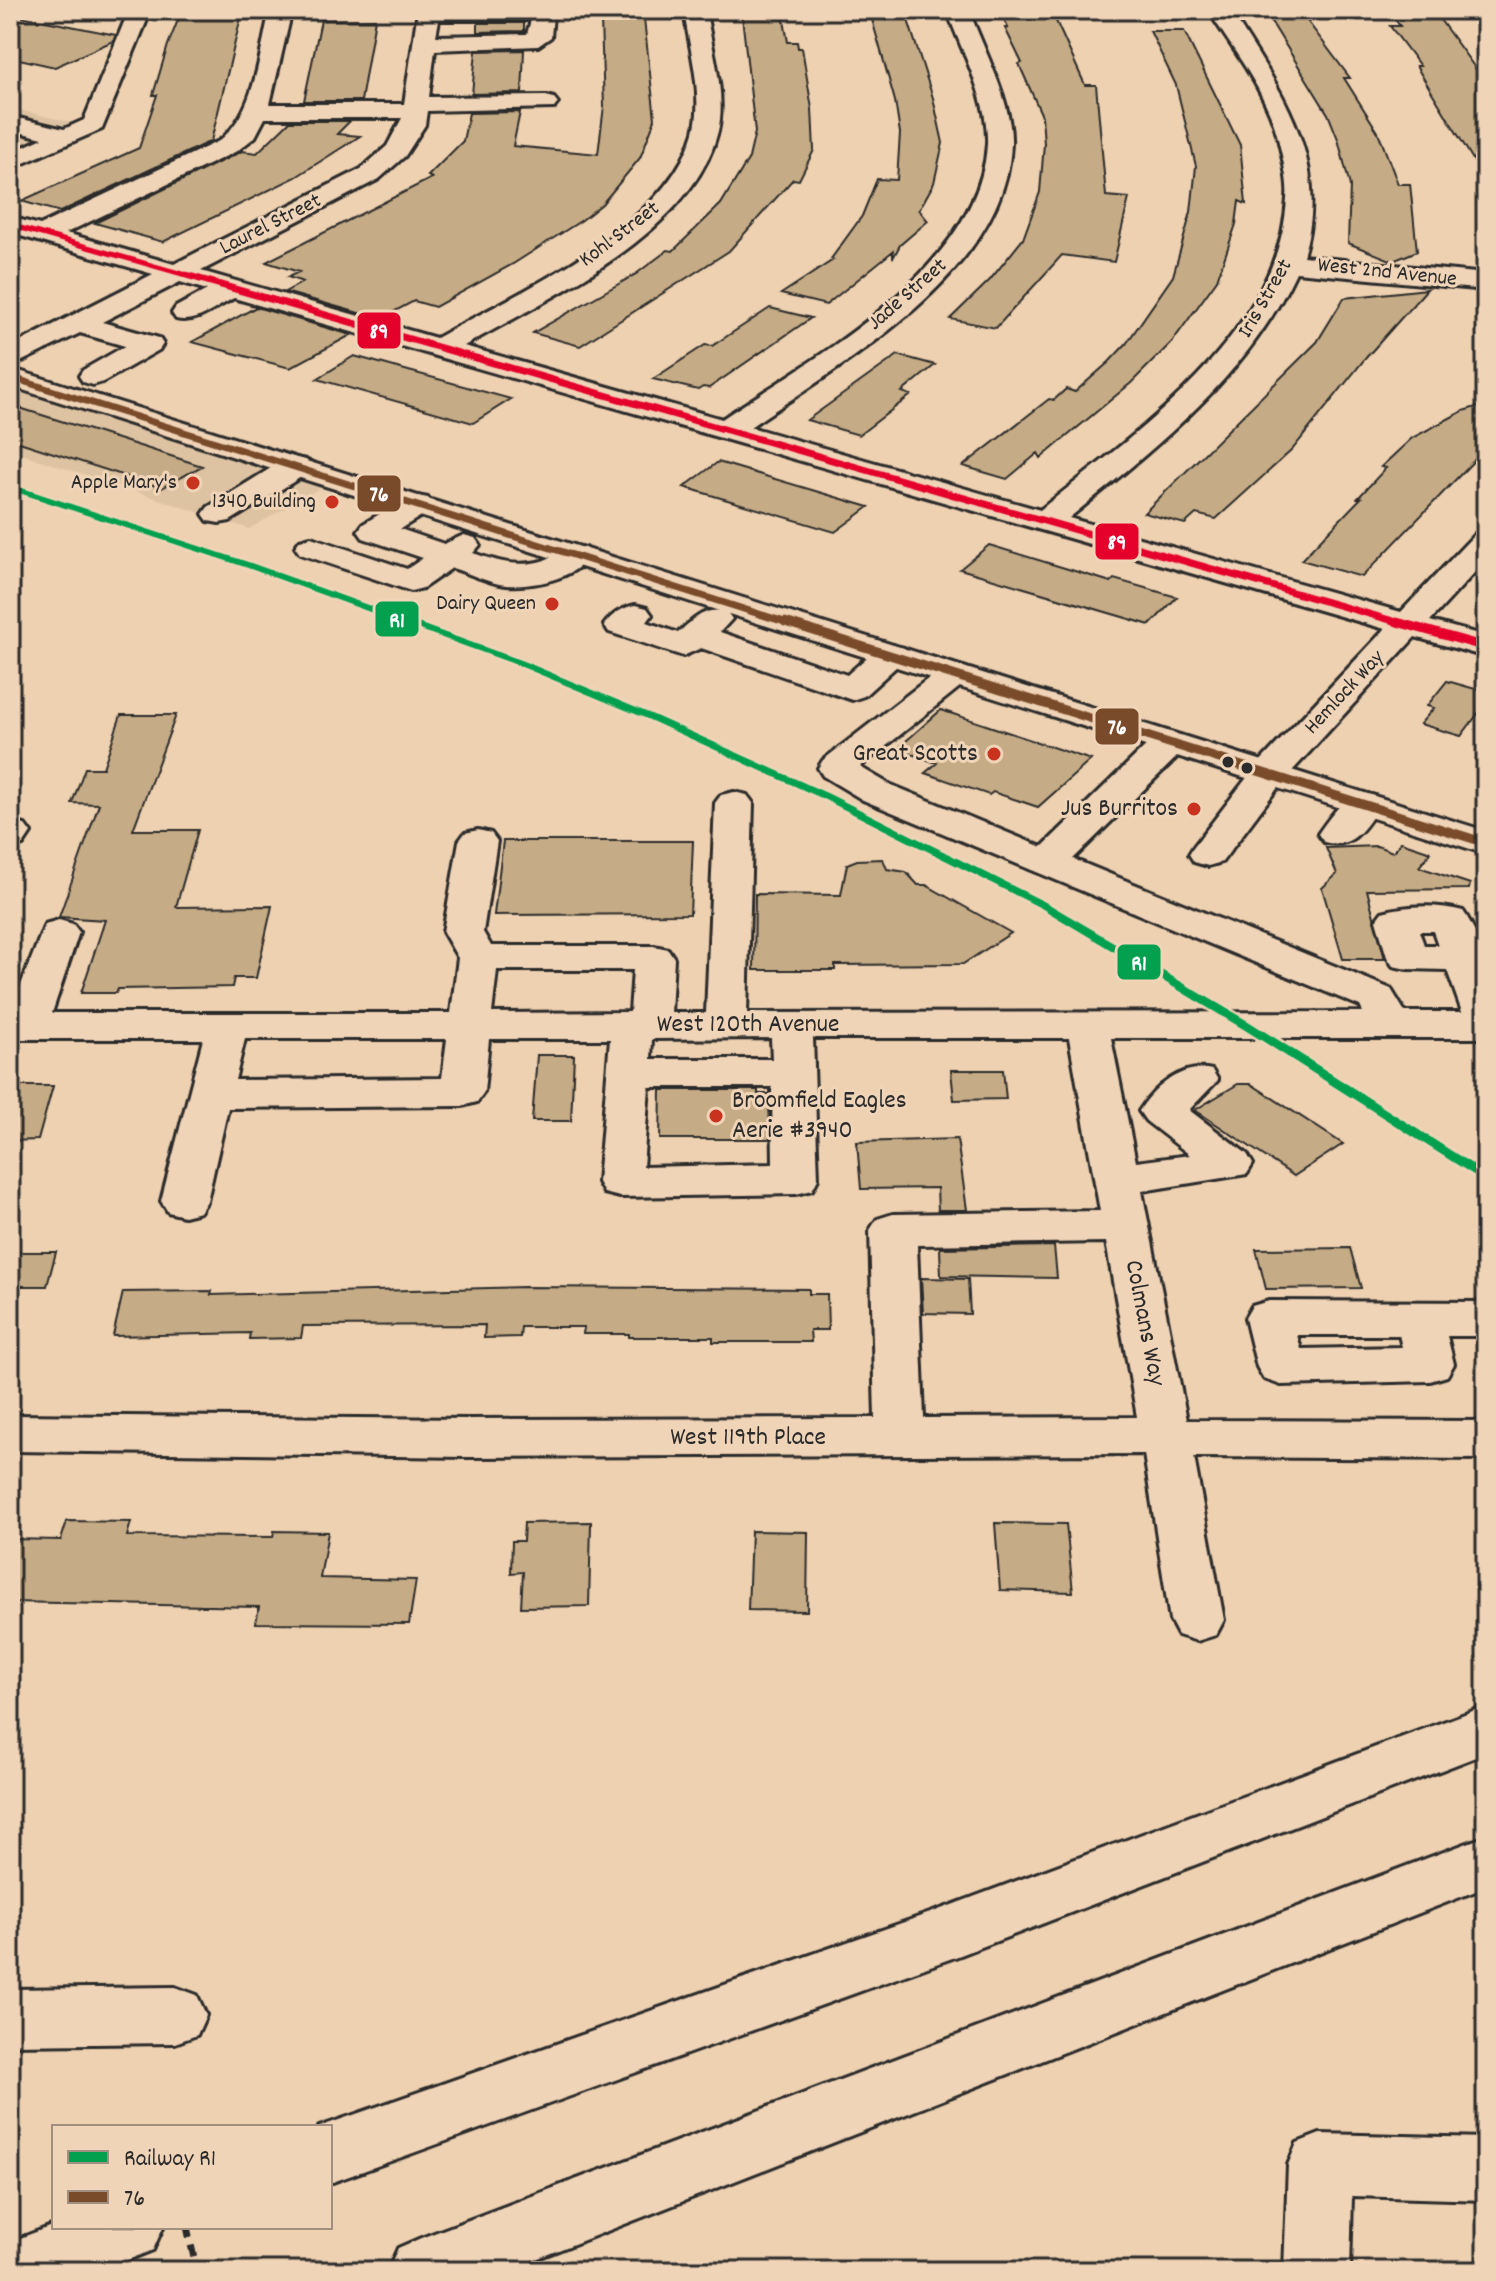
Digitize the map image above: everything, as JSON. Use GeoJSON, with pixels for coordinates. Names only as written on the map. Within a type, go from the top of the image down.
{"type":"FeatureCollection","features":[{"type":"Feature","properties":{"kind":"street"},"geometry":{"type":"LineString","coordinates":[[10,162],[94,124],[140,10]]}},
{"type":"Feature","properties":{"kind":"street"},"geometry":{"type":"LineString","coordinates":[[21,230],[228,146],[246,132],[257,111],[281,10]]}},
{"type":"Feature","properties":{"kind":"street","name":"Kohl Street"},"geometry":{"type":"LineString","coordinates":[[439,348],[575,269],[643,223],[679,188],[699,157],[707,129],[695,10]]}},
{"type":"Feature","properties":{"kind":"street","name":"Jade Street"},"geometry":{"type":"LineString","coordinates":[[726,430],[904,304],[949,260],[977,220],[994,178],[999,144],[996,122],[958,10]]}},
{"type":"Feature","properties":{"kind":"street","name":"Iris Street"},"geometry":{"type":"LineString","coordinates":[[1046,521],[1216,373],[1270,300],[1293,253],[1299,181],[1290,137],[1269,93],[1219,10]]}},
{"type":"Feature","properties":{"kind":"street"},"geometry":{"type":"LineString","coordinates":[[413,116],[428,12],[542,15],[540,37],[530,41],[423,53]]}},
{"type":"Feature","properties":{"kind":"street"},"geometry":{"type":"LineString","coordinates":[[423,53],[536,62]]}},
{"type":"Feature","properties":{"kind":"street"},"geometry":{"type":"LineString","coordinates":[[342,130],[413,116],[546,103]]}},
{"type":"Feature","properties":{"kind":"street"},"geometry":{"type":"LineString","coordinates":[[257,111],[413,116]]}},
{"type":"Feature","properties":{"kind":"street","name":"Laurel Street"},"geometry":{"type":"LineString","coordinates":[[67,329],[349,186],[387,160],[413,116]]}},
{"type":"Feature","properties":{"kind":"street"},"geometry":{"type":"LineString","coordinates":[[10,123],[69,137]]}},
{"type":"Feature","properties":{"kind":"street"},"geometry":{"type":"LineString","coordinates":[[10,141],[37,129]]}},
{"type":"Feature","properties":{"kind":"street"},"geometry":{"type":"LineString","coordinates":[[350,155],[387,160]]}},
{"type":"Feature","properties":{"kind":"street"},"geometry":{"type":"LineString","coordinates":[[21,230],[1486,647]]}},
{"type":"Feature","properties":{"kind":"street"},"geometry":{"type":"LineString","coordinates":[[113,254],[79,283],[134,295]]}},
{"type":"Feature","properties":{"kind":"street","name":"West 2nd Avenue"},"geometry":{"type":"LineString","coordinates":[[1289,263],[1486,282]]}},
{"type":"Feature","properties":{"kind":"street"},"geometry":{"type":"LineString","coordinates":[[186,313],[231,288]]}},
{"type":"Feature","properties":{"kind":"street"},"geometry":{"type":"LineString","coordinates":[[15,352],[67,329],[118,346],[93,376]]}},
{"type":"Feature","properties":{"kind":"street"},"geometry":{"type":"LineString","coordinates":[[15,352],[1280,762],[1486,813]]}},
{"type":"Feature","properties":{"kind":"street"},"geometry":{"type":"LineString","coordinates":[[15,352],[295,467],[1169,744],[1280,762],[1362,804],[1486,843]]}},
{"type":"Feature","properties":{"kind":"street"},"geometry":{"type":"LineString","coordinates":[[219,514],[295,467]]}},
{"type":"Feature","properties":{"kind":"street"},"geometry":{"type":"LineString","coordinates":[[417,505],[362,528],[506,575],[549,571],[575,555]]}},
{"type":"Feature","properties":{"kind":"street"},"geometry":{"type":"LineString","coordinates":[[311,547],[411,581],[489,528]]}},
{"type":"Feature","properties":{"kind":"street","name":"Hemlock Way"},"geometry":{"type":"LineString","coordinates":[[1208,854],[1280,762],[1486,541]]}},
{"type":"Feature","properties":{"kind":"street"},"geometry":{"type":"LineString","coordinates":[[635,615],[621,625],[683,646],[732,605]]}},
{"type":"Feature","properties":{"kind":"street"},"geometry":{"type":"LineString","coordinates":[[696,635],[837,684],[892,655]]}},
{"type":"Feature","properties":{"kind":"street"},"geometry":{"type":"LineString","coordinates":[[954,675],[836,768],[876,792],[1376,998],[1392,1026]]}},
{"type":"Feature","properties":{"kind":"street"},"geometry":{"type":"LineString","coordinates":[[1047,863],[1169,744]]}},
{"type":"Feature","properties":{"kind":"street"},"geometry":{"type":"LineString","coordinates":[[734,803],[726,1011],[834,998],[835,1025]]}},
{"type":"Feature","properties":{"kind":"street"},"geometry":{"type":"LineString","coordinates":[[1337,834],[1362,804]]}},
{"type":"Feature","properties":{"kind":"street"},"geometry":{"type":"LineString","coordinates":[[210,1094],[462,1092],[478,958],[463,932],[478,841]]}},
{"type":"Feature","properties":{"kind":"street"},"geometry":{"type":"LineString","coordinates":[[1486,920],[1474,945],[1486,1023]]}},
{"type":"Feature","properties":{"kind":"street"},"geometry":{"type":"LineString","coordinates":[[18,1026],[59,932]]}},
{"type":"Feature","properties":{"kind":"street"},"geometry":{"type":"LineString","coordinates":[[478,958],[654,958],[628,1073],[620,1182],[796,1179],[792,1024]]}},
{"type":"Feature","properties":{"kind":"street","name":"West 120th Avenue"},"geometry":{"type":"LineString","coordinates":[[18,1026],[641,1024],[726,1011],[792,1024],[835,1025],[1088,1027],[1486,1023]]}},
{"type":"Feature","properties":{"kind":"street"},"geometry":{"type":"LineString","coordinates":[[184,1201],[227,1025]]}},
{"type":"Feature","properties":{"kind":"street"},"geometry":{"type":"LineString","coordinates":[[328,1093],[340,1025]]}},
{"type":"Feature","properties":{"kind":"street","name":"Colmans Way"},"geometry":{"type":"LineString","coordinates":[[1088,1027],[1166,1438],[1197,1620]]}},
{"type":"Feature","properties":{"kind":"street"},"geometry":{"type":"LineString","coordinates":[[628,1073],[793,1073]]}},
{"type":"Feature","properties":{"kind":"street"},"geometry":{"type":"LineString","coordinates":[[1117,1179],[1231,1164],[1161,1111],[1197,1080]]}},
{"type":"Feature","properties":{"kind":"street"},"geometry":{"type":"LineString","coordinates":[[900,1437],[893,1230],[1126,1226]]}},
{"type":"Feature","properties":{"kind":"street"},"geometry":{"type":"LineString","coordinates":[[1418,1318],[1486,1319]]}},
{"type":"Feature","properties":{"kind":"street","name":"West 119th Place"},"geometry":{"type":"LineString","coordinates":[[10,1433],[468,1438],[1155,1435],[1166,1438],[1486,1440]]}},
{"type":"Feature","properties":{"kind":"street"},"geometry":{"type":"LineString","coordinates":[[332,2152],[937,1937],[1486,1729]]}},
{"type":"Feature","properties":{"kind":"street"},"geometry":{"type":"LineString","coordinates":[[421,2271],[1486,1861]]}},
{"type":"Feature","properties":{"kind":"street"},"geometry":{"type":"LineString","coordinates":[[10,2017],[175,2015]]}},
{"type":"Feature","properties":{"kind":"street"},"geometry":{"type":"LineString","coordinates":[[1317,2271],[1320,2165],[1486,2169]]}},
{"type":"Feature","properties":{"kind":"street"},"geometry":{"type":"LineString","coordinates":[[19,2271],[125,2229]]}},
{"type":"Feature","properties":{"kind":"path"},"geometry":{"type":"LineString","coordinates":[[187,2229],[197,2271]]}},
{"type":"Feature","properties":{"kind":"shaded area"},"geometry":{"type":"Polygon","coordinates":[[[10,108],[75,123],[10,152],[10,108]]]}},
{"type":"Feature","properties":{"kind":"shaded area"},"geometry":{"type":"Polygon","coordinates":[[[10,387],[324,486],[249,529],[10,450],[10,387]]]}},
{"type":"Feature","properties":{"kind":"building"},"geometry":{"type":"Polygon","coordinates":[[[182,10],[217,10],[215,18],[241,17],[211,141],[60,212],[21,201],[139,148],[157,95],[153,95],[168,45],[182,10]]]}},
{"type":"Feature","properties":{"kind":"building"},"geometry":{"type":"Polygon","coordinates":[[[612,10],[643,10],[655,119],[640,158],[602,204],[513,264],[435,307],[414,301],[380,319],[285,292],[303,282],[288,277],[299,272],[266,262],[432,178],[428,176],[463,141],[469,113],[520,112],[513,146],[598,154],[604,106],[601,21],[612,20],[612,10]]]}},
{"type":"Feature","properties":{"kind":"building"},"geometry":{"type":"Polygon","coordinates":[[[1000,10],[1051,10],[1085,85],[1096,85],[1106,196],[1129,198],[1114,262],[1062,255],[996,328],[950,319],[990,280],[1023,239],[1040,192],[1044,144],[1042,116],[1000,10]]]}},
{"type":"Feature","properties":{"kind":"building"},"geometry":{"type":"Polygon","coordinates":[[[1264,10],[1299,10],[1350,78],[1344,78],[1378,132],[1398,184],[1410,184],[1417,251],[1393,261],[1348,243],[1350,186],[1338,139],[1328,114],[1264,10]]]}},
{"type":"Feature","properties":{"kind":"building"},"geometry":{"type":"Polygon","coordinates":[[[10,14],[116,35],[113,41],[55,67],[10,57],[10,14]]]}},
{"type":"Feature","properties":{"kind":"building"},"geometry":{"type":"Polygon","coordinates":[[[783,15],[788,42],[797,42],[798,48],[802,48],[812,109],[814,150],[799,180],[793,179],[729,251],[580,346],[533,333],[636,274],[668,250],[673,251],[721,204],[749,158],[755,132],[742,16],[783,15]]]}},
{"type":"Feature","properties":{"kind":"building"},"geometry":{"type":"Polygon","coordinates":[[[871,16],[904,16],[908,20],[933,98],[943,143],[934,183],[919,210],[928,221],[900,245],[893,258],[893,251],[826,305],[781,294],[833,260],[862,216],[877,179],[897,180],[900,133],[895,101],[871,16]]]}},
{"type":"Feature","properties":{"kind":"building"},"geometry":{"type":"Polygon","coordinates":[[[1438,17],[1486,83],[1486,181],[1416,66],[1420,66],[1390,26],[1400,26],[1394,18],[1438,17]]]}},
{"type":"Feature","properties":{"kind":"building"},"geometry":{"type":"Polygon","coordinates":[[[375,19],[361,101],[304,101],[321,20],[375,19]]]}},
{"type":"Feature","properties":{"kind":"building"},"geometry":{"type":"Polygon","coordinates":[[[478,23],[524,23],[524,31],[478,32],[478,23]]]}},
{"type":"Feature","properties":{"kind":"building"},"geometry":{"type":"Polygon","coordinates":[[[1150,31],[1184,31],[1240,145],[1246,204],[1239,201],[1236,224],[1217,280],[1172,342],[1131,383],[1041,458],[1038,453],[1007,479],[963,466],[1049,399],[1054,400],[1066,389],[1075,392],[1109,362],[1126,344],[1173,276],[1191,212],[1196,166],[1176,85],[1150,31]]]}},
{"type":"Feature","properties":{"kind":"building"},"geometry":{"type":"Polygon","coordinates":[[[524,50],[522,93],[472,94],[476,51],[524,50]]]}},
{"type":"Feature","properties":{"kind":"building"},"geometry":{"type":"Polygon","coordinates":[[[290,121],[350,121],[337,134],[360,136],[296,177],[163,242],[95,223],[242,151],[257,153],[290,121]]]}},
{"type":"Feature","properties":{"kind":"building"},"geometry":{"type":"Polygon","coordinates":[[[1427,289],[1364,360],[1292,450],[1216,519],[1196,514],[1185,524],[1144,513],[1317,342],[1344,298],[1427,289]]]}},
{"type":"Feature","properties":{"kind":"building"},"geometry":{"type":"Polygon","coordinates":[[[256,307],[351,335],[290,368],[192,342],[256,307]]]}},
{"type":"Feature","properties":{"kind":"building"},"geometry":{"type":"Polygon","coordinates":[[[770,308],[811,318],[709,388],[698,390],[653,379],[705,345],[712,346],[770,308]]]}},
{"type":"Feature","properties":{"kind":"building"},"geometry":{"type":"Polygon","coordinates":[[[898,355],[935,365],[902,392],[911,395],[859,435],[807,420],[898,355]]]}},
{"type":"Feature","properties":{"kind":"building"},"geometry":{"type":"Polygon","coordinates":[[[354,356],[511,399],[473,423],[317,379],[354,356]]]}},
{"type":"Feature","properties":{"kind":"building"},"geometry":{"type":"Polygon","coordinates":[[[1486,404],[1486,448],[1362,577],[1301,560],[1386,468],[1381,467],[1412,438],[1463,411],[1486,404]]]}},
{"type":"Feature","properties":{"kind":"building"},"geometry":{"type":"Polygon","coordinates":[[[10,405],[202,466],[162,488],[10,439],[10,405]]]}},
{"type":"Feature","properties":{"kind":"building"},"geometry":{"type":"Polygon","coordinates":[[[718,462],[869,507],[835,532],[684,487],[718,462]]]}},
{"type":"Feature","properties":{"kind":"building"},"geometry":{"type":"Polygon","coordinates":[[[989,545],[1111,582],[1114,579],[1177,597],[1150,625],[960,569],[989,545]]]}},
{"type":"Feature","properties":{"kind":"building"},"geometry":{"type":"Polygon","coordinates":[[[1447,681],[1486,692],[1486,703],[1461,736],[1420,724],[1434,708],[1427,706],[1447,681]]]}},
{"type":"Feature","properties":{"kind":"building","name":"Great Scotts"},"geometry":{"type":"Polygon","coordinates":[[[941,710],[1091,760],[1038,807],[993,792],[989,795],[925,773],[937,763],[897,749],[941,710]]]}},
{"type":"Feature","properties":{"kind":"building"},"geometry":{"type":"Polygon","coordinates":[[[121,715],[176,715],[133,830],[198,830],[176,907],[272,906],[256,978],[234,978],[232,987],[118,989],[116,993],[81,993],[105,920],[59,917],[99,804],[72,803],[85,768],[103,768],[121,715]]]}},
{"type":"Feature","properties":{"kind":"building"},"geometry":{"type":"Polygon","coordinates":[[[503,841],[693,841],[690,914],[494,915],[503,841]]]}},
{"type":"Feature","properties":{"kind":"building"},"geometry":{"type":"Polygon","coordinates":[[[1401,842],[1431,852],[1419,867],[1470,884],[1469,889],[1367,890],[1385,959],[1343,959],[1322,888],[1337,874],[1326,848],[1377,846],[1393,852],[1401,842]]]}},
{"type":"Feature","properties":{"kind":"building"},"geometry":{"type":"Polygon","coordinates":[[[883,859],[887,869],[906,872],[918,885],[926,885],[1011,933],[963,964],[835,965],[835,970],[754,970],[755,894],[841,895],[847,864],[857,860],[883,859]]]}},
{"type":"Feature","properties":{"kind":"building"},"geometry":{"type":"Polygon","coordinates":[[[537,1055],[574,1055],[571,1121],[532,1121],[537,1055]]]}},
{"type":"Feature","properties":{"kind":"building"},"geometry":{"type":"Polygon","coordinates":[[[951,1070],[1003,1070],[1006,1099],[954,1100],[951,1070]]]}},
{"type":"Feature","properties":{"kind":"building"},"geometry":{"type":"Polygon","coordinates":[[[1238,1084],[1251,1084],[1343,1144],[1294,1176],[1195,1110],[1238,1084]]]}},
{"type":"Feature","properties":{"kind":"building"},"geometry":{"type":"Polygon","coordinates":[[[10,1086],[53,1086],[38,1140],[10,1141],[10,1086]]]}},
{"type":"Feature","properties":{"kind":"building","name":"Broomfield Eagles Aerie #3940"},"geometry":{"type":"Polygon","coordinates":[[[661,1090],[758,1090],[758,1094],[769,1094],[770,1139],[660,1139],[661,1090]]]}},
{"type":"Feature","properties":{"kind":"building"},"geometry":{"type":"Polygon","coordinates":[[[957,1139],[967,1210],[938,1210],[937,1188],[861,1189],[857,1142],[957,1139]]]}},
{"type":"Feature","properties":{"kind":"building"},"geometry":{"type":"Polygon","coordinates":[[[1054,1246],[1057,1278],[941,1276],[940,1248],[1054,1246]]]}},
{"type":"Feature","properties":{"kind":"building"},"geometry":{"type":"Polygon","coordinates":[[[1350,1248],[1361,1288],[1266,1289],[1256,1249],[1350,1248]]]}},
{"type":"Feature","properties":{"kind":"building"},"geometry":{"type":"Polygon","coordinates":[[[10,1252],[56,1252],[47,1286],[10,1286],[10,1252]]]}},
{"type":"Feature","properties":{"kind":"building"},"geometry":{"type":"Polygon","coordinates":[[[921,1278],[968,1279],[970,1314],[923,1313],[921,1278]]]}},
{"type":"Feature","properties":{"kind":"building"},"geometry":{"type":"Polygon","coordinates":[[[524,1287],[809,1289],[809,1294],[827,1294],[828,1330],[810,1330],[811,1342],[713,1342],[713,1337],[583,1334],[584,1327],[521,1327],[520,1337],[484,1338],[485,1325],[303,1326],[301,1338],[249,1339],[250,1333],[113,1336],[123,1292],[212,1291],[211,1295],[524,1287]]]}},
{"type":"Feature","properties":{"kind":"building"},"geometry":{"type":"Polygon","coordinates":[[[67,1521],[131,1522],[127,1536],[273,1537],[274,1531],[328,1532],[320,1578],[416,1580],[409,1624],[256,1623],[259,1607],[10,1602],[10,1539],[61,1540],[67,1521]]]}},
{"type":"Feature","properties":{"kind":"building"},"geometry":{"type":"Polygon","coordinates":[[[591,1522],[589,1606],[521,1607],[523,1572],[511,1573],[512,1541],[523,1541],[524,1523],[591,1522]]]}},
{"type":"Feature","properties":{"kind":"building"},"geometry":{"type":"Polygon","coordinates":[[[995,1523],[1066,1524],[1073,1592],[1000,1590],[995,1523]]]}},
{"type":"Feature","properties":{"kind":"building"},"geometry":{"type":"Polygon","coordinates":[[[751,1531],[808,1532],[807,1611],[748,1610],[751,1531]]]}},
{"type":"Feature","properties":{"kind":"rail line","name":"R1"},"geometry":{"type":"LineString","coordinates":[[10,487],[248,565],[520,663],[648,716],[825,796],[1045,906],[1249,1027],[1486,1179]]}},
{"type":"Feature","properties":{"kind":"transit line","name":"89"},"geometry":{"type":"LineString","coordinates":[[10,225],[1486,647]]}},
{"type":"Feature","properties":{"kind":"transit line","name":"76"},"geometry":{"type":"LineString","coordinates":[[10,377],[1486,843]]}},
{"type":"Feature","properties":{"kind":"place","name":"Apple Mary's"},"geometry":{"type":"Point","coordinates":[193,483]}},
{"type":"Feature","properties":{"kind":"place","name":"1340 Building"},"geometry":{"type":"Point","coordinates":[332,502]}},
{"type":"Feature","properties":{"kind":"place","name":"Dairy Queen"},"geometry":{"type":"Point","coordinates":[552,604]}},
{"type":"Feature","properties":{"kind":"place","name":"Great Scotts"},"geometry":{"type":"Point","coordinates":[994,754]}},
{"type":"Feature","properties":{"kind":"place","name":"Jus Burritos"},"geometry":{"type":"Point","coordinates":[1194,809]}},
{"type":"Feature","properties":{"kind":"place","name":"Broomfield Eagles Aerie #3940"},"geometry":{"type":"Point","coordinates":[716,1116]}}]}
